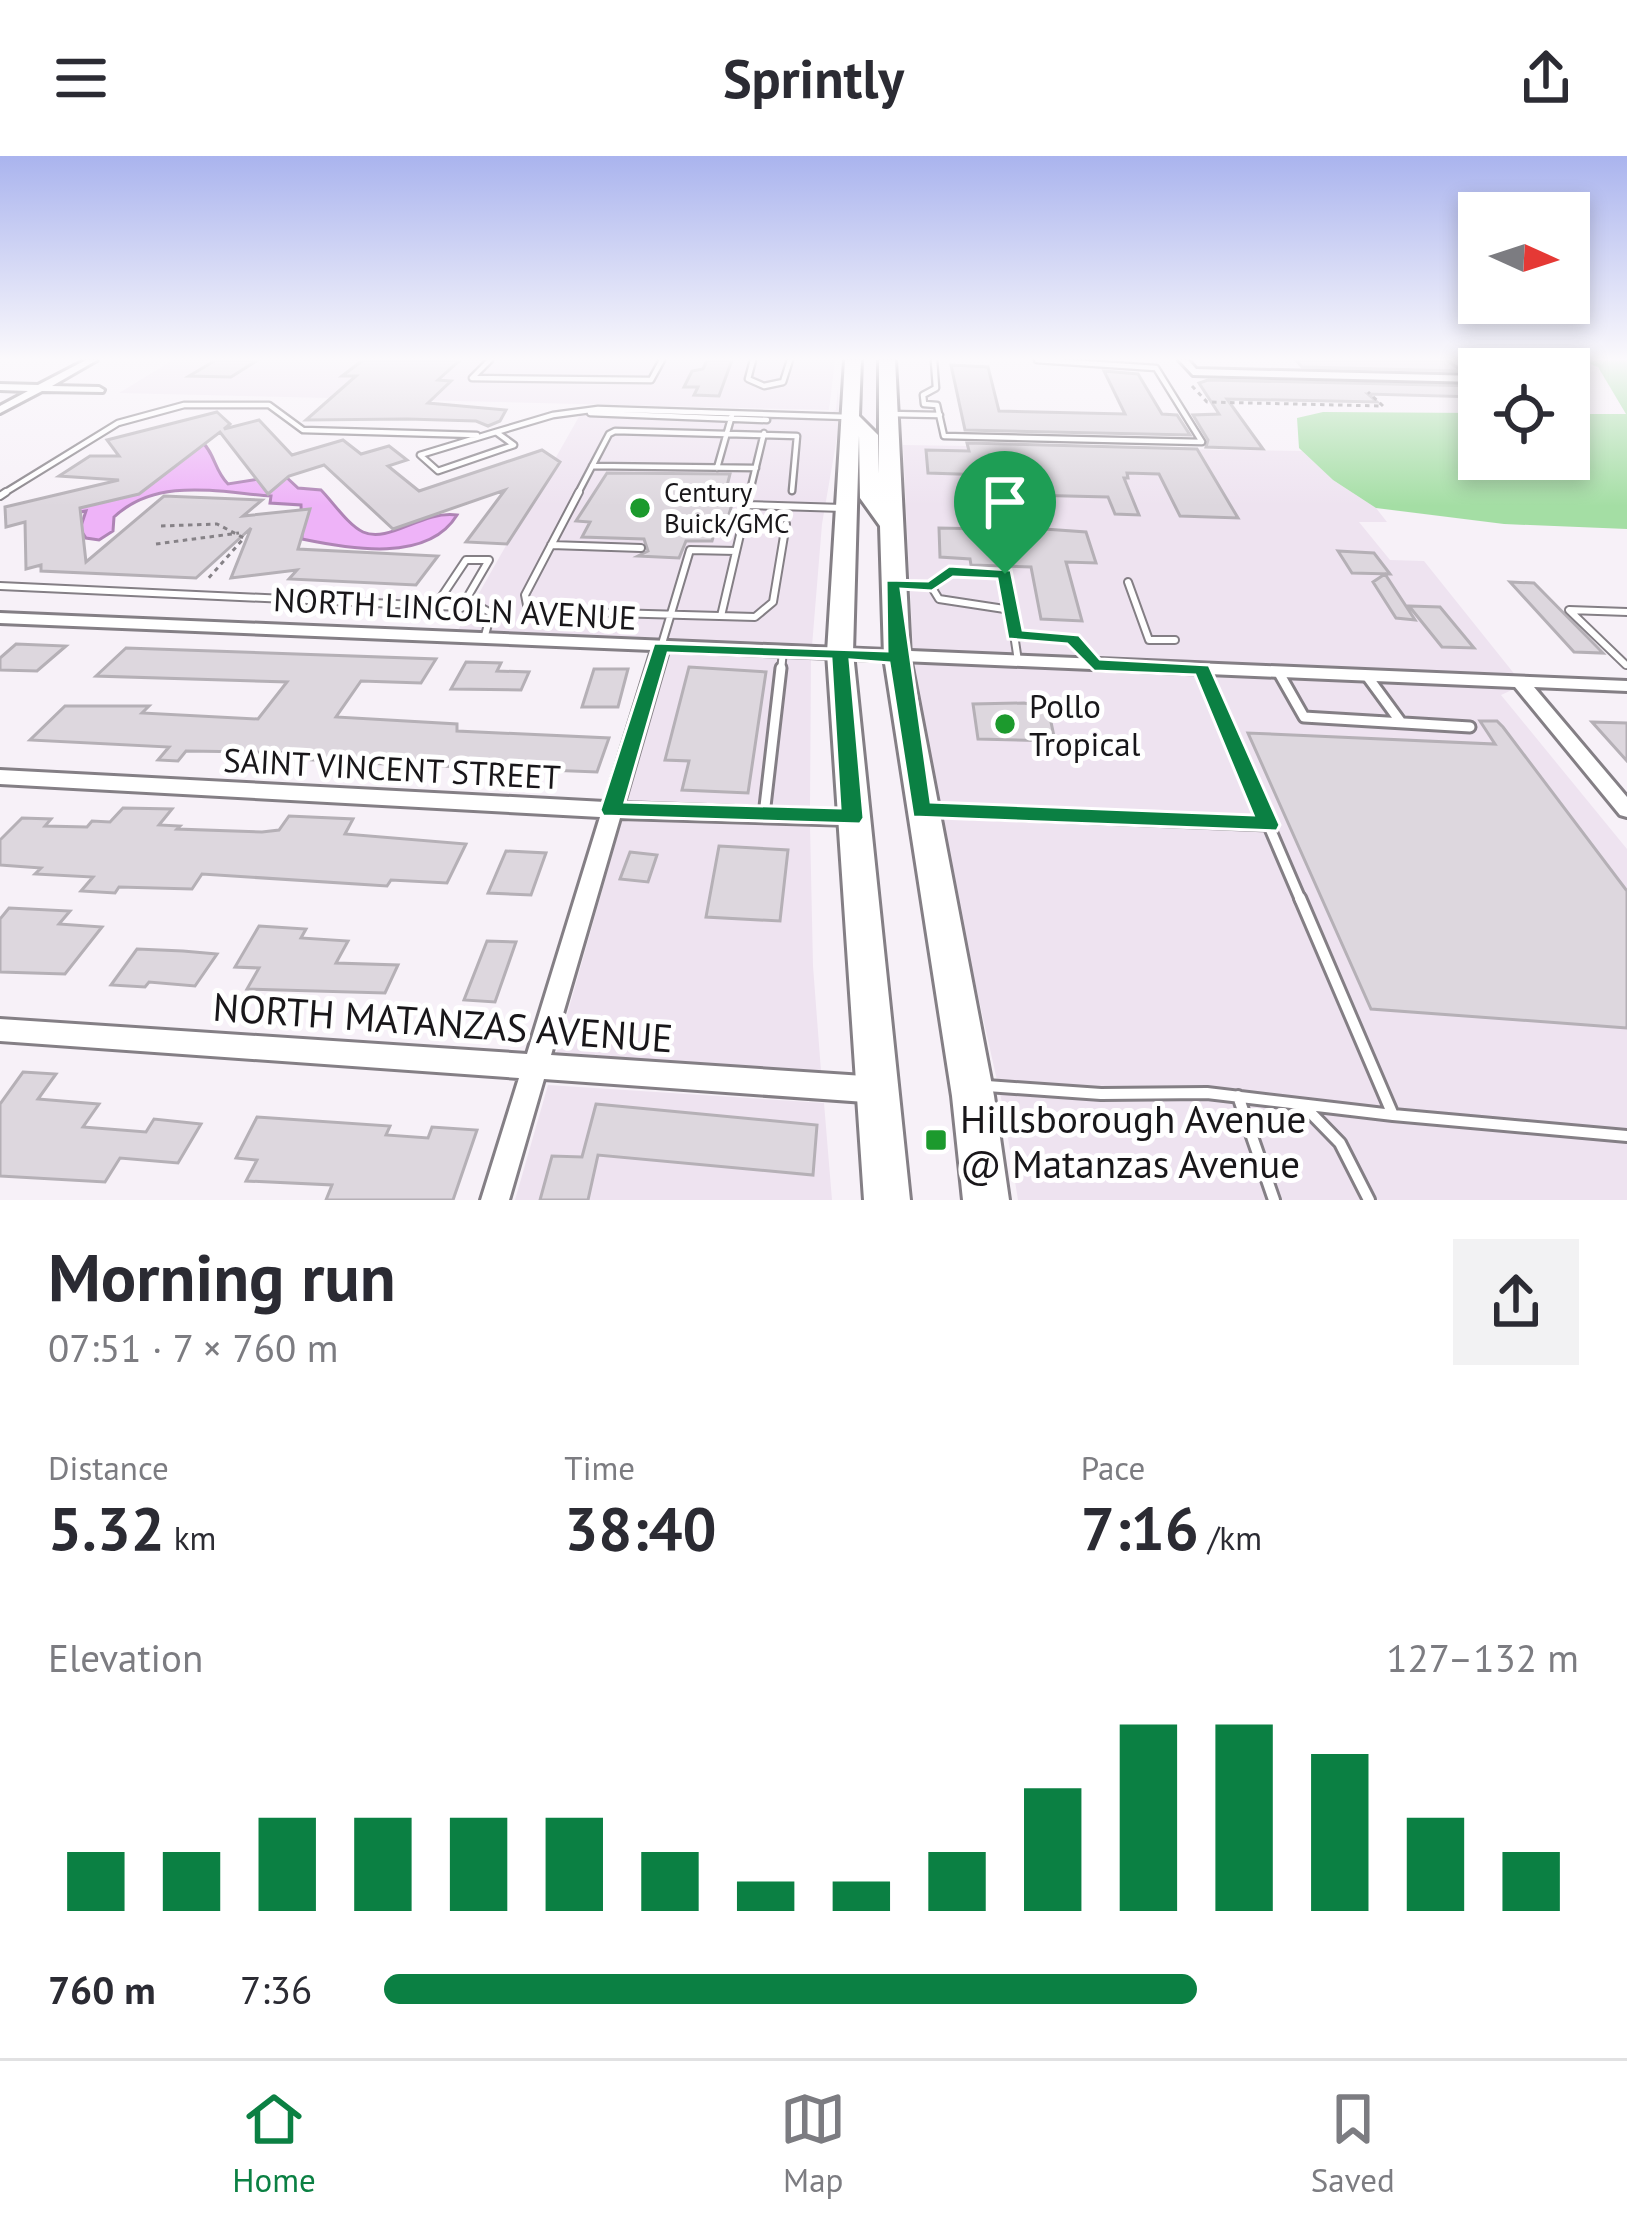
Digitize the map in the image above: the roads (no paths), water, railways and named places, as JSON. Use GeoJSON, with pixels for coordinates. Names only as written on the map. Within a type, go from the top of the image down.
{"type":"FeatureCollection","features":[{"type":"Feature","properties":{"kind":"main road"},"geometry":{"type":"LineString","coordinates":[[851,409],[840,653],[887,1200]]}},
{"type":"Feature","properties":{"kind":"main road"},"geometry":{"type":"LineString","coordinates":[[888,409],[897,657],[971,1084],[986,1200]]}},
{"type":"Feature","properties":{"kind":"main road"},"geometry":{"type":"LineString","coordinates":[[850,419],[869,435],[870,498],[891,527]]}},
{"type":"Feature","properties":{"kind":"street","name":"NORTH LINCOLN AVENUE"},"geometry":{"type":"LineString","coordinates":[[0,618],[1627,686]]}},
{"type":"Feature","properties":{"kind":"street"},"geometry":{"type":"LineString","coordinates":[[495,1200],[661,647]]}},
{"type":"Feature","properties":{"kind":"street"},"geometry":{"type":"LineString","coordinates":[[1520,682],[1627,809]]}},
{"type":"Feature","properties":{"kind":"street","name":"SAINT VINCENT STREET"},"geometry":{"type":"LineString","coordinates":[[0,776],[611,810],[852,818]]}},
{"type":"Feature","properties":{"kind":"street","name":"NORTH MATANZAS AVENUE"},"geometry":{"type":"LineString","coordinates":[[0,1030],[881,1090]]}},
{"type":"Feature","properties":{"kind":"lane"},"geometry":{"type":"LineString","coordinates":[[0,496],[118,423],[170,409]]}},
{"type":"Feature","properties":{"kind":"lane"},"geometry":{"type":"LineString","coordinates":[[274,409],[302,430],[485,436]]}},
{"type":"Feature","properties":{"kind":"lane"},"geometry":{"type":"LineString","coordinates":[[910,409],[940,415]]}},
{"type":"Feature","properties":{"kind":"lane"},"geometry":{"type":"LineString","coordinates":[[938,409],[944,436],[1202,442],[1181,409]]}},
{"type":"Feature","properties":{"kind":"lane"},"geometry":{"type":"LineString","coordinates":[[496,432],[514,446],[438,471],[420,455],[496,432],[554,416],[589,412],[850,419]]}},
{"type":"Feature","properties":{"kind":"lane"},"geometry":{"type":"LineString","coordinates":[[717,468],[732,416]]}},
{"type":"Feature","properties":{"kind":"lane"},"geometry":{"type":"LineString","coordinates":[[786,524],[773,602],[755,617],[541,610],[527,605],[525,595],[615,430],[788,433],[800,440],[792,491]]}},
{"type":"Feature","properties":{"kind":"lane"},"geometry":{"type":"LineString","coordinates":[[721,616],[764,433]]}},
{"type":"Feature","properties":{"kind":"lane"},"geometry":{"type":"LineString","coordinates":[[592,466],[755,468]]}},
{"type":"Feature","properties":{"kind":"lane"},"geometry":{"type":"LineString","coordinates":[[747,505],[845,508]]}},
{"type":"Feature","properties":{"kind":"lane"},"geometry":{"type":"LineString","coordinates":[[551,545],[641,548]]}},
{"type":"Feature","properties":{"kind":"lane"},"geometry":{"type":"LineString","coordinates":[[661,647],[686,550],[736,551]]}},
{"type":"Feature","properties":{"kind":"lane"},"geometry":{"type":"LineString","coordinates":[[435,606],[466,560],[489,560],[461,608]]}},
{"type":"Feature","properties":{"kind":"lane"},"geometry":{"type":"LineString","coordinates":[[892,584],[932,586],[949,572],[1005,574],[1019,662]]}},
{"type":"Feature","properties":{"kind":"lane"},"geometry":{"type":"LineString","coordinates":[[1128,582],[1149,640],[1174,640]]}},
{"type":"Feature","properties":{"kind":"lane"},"geometry":{"type":"LineString","coordinates":[[0,586],[461,608],[491,613],[483,639]]}},
{"type":"Feature","properties":{"kind":"lane"},"geometry":{"type":"LineString","coordinates":[[932,586],[939,599],[1011,610]]}},
{"type":"Feature","properties":{"kind":"lane"},"geometry":{"type":"LineString","coordinates":[[1626,665],[1569,610],[1627,612]]}},
{"type":"Feature","properties":{"kind":"lane"},"geometry":{"type":"LineString","coordinates":[[1015,635],[1073,639],[1094,665]]}},
{"type":"Feature","properties":{"kind":"lane"},"geometry":{"type":"LineString","coordinates":[[764,815],[783,651]]}},
{"type":"Feature","properties":{"kind":"lane"},"geometry":{"type":"LineString","coordinates":[[1202,670],[1393,1115]]}},
{"type":"Feature","properties":{"kind":"lane"},"geometry":{"type":"LineString","coordinates":[[1279,673],[1304,717],[1470,727]]}},
{"type":"Feature","properties":{"kind":"lane"},"geometry":{"type":"LineString","coordinates":[[1367,676],[1401,722]]}},
{"type":"Feature","properties":{"kind":"lane"},"geometry":{"type":"LineString","coordinates":[[921,811],[1268,825]]}},
{"type":"Feature","properties":{"kind":"lane"},"geometry":{"type":"LineString","coordinates":[[971,1084],[1101,1094],[1238,1096],[1627,1136]]}},
{"type":"Feature","properties":{"kind":"lane"},"geometry":{"type":"LineString","coordinates":[[1238,1096],[1274,1200]]}},
{"type":"Feature","properties":{"kind":"lane"},"geometry":{"type":"LineString","coordinates":[[1302,1104],[1340,1143],[1369,1200]]}},
{"type":"Feature","properties":{"kind":"place","name":"Century Buick/GMC"},"geometry":{"type":"Point","coordinates":[640,508]}},
{"type":"Feature","properties":{"kind":"place","name":"Pollo Tropical"},"geometry":{"type":"Point","coordinates":[1005,724]}},
{"type":"Feature","properties":{"kind":"place","name":"Hillsborough Avenue @ Matanzas Avenue"},"geometry":{"type":"Point","coordinates":[936,1140]}}]}
